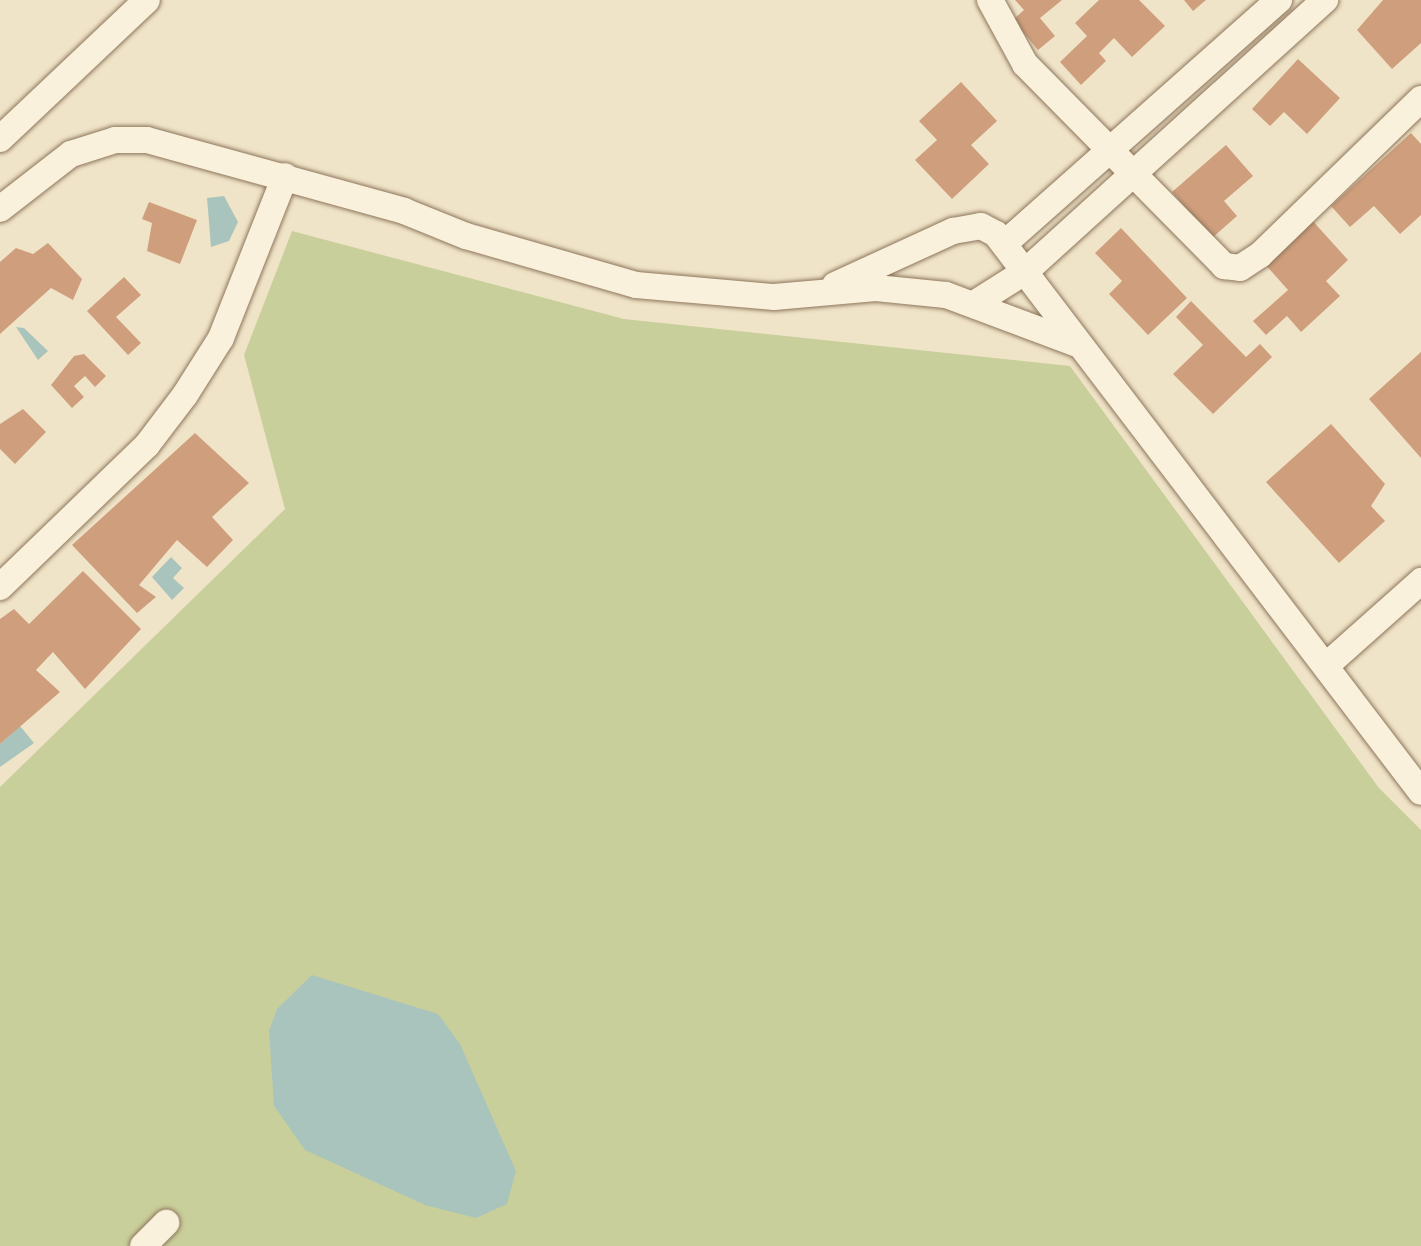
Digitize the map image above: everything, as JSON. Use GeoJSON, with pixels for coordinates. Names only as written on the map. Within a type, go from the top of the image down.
{"type":"FeatureCollection","features":[{"type":"Feature","properties":{"kind":"street"},"geometry":{"type":"LineString","coordinates":[[0,139],[147,0]]}},
{"type":"Feature","properties":{"kind":"street"},"geometry":{"type":"LineString","coordinates":[[990,0],[1025,64],[1133,174],[1206,254],[1240,268],[1421,99]]}},
{"type":"Feature","properties":{"kind":"street"},"geometry":{"type":"LineString","coordinates":[[1004,244],[1279,0]]}},
{"type":"Feature","properties":{"kind":"street"},"geometry":{"type":"LineString","coordinates":[[977,302],[1026,271],[1325,0]]}},
{"type":"Feature","properties":{"kind":"street"},"geometry":{"type":"LineString","coordinates":[[0,209],[61,160],[115,140],[147,140],[285,176],[636,285],[774,297],[876,288],[977,302],[1077,344]]}},
{"type":"Feature","properties":{"kind":"street"},"geometry":{"type":"LineString","coordinates":[[0,587],[147,445],[185,396],[221,338],[285,176]]}},
{"type":"Feature","properties":{"kind":"street"},"geometry":{"type":"LineString","coordinates":[[823,291],[968,227],[989,229],[1026,271],[1077,344],[1328,664],[1421,792]]}},
{"type":"Feature","properties":{"kind":"street"},"geometry":{"type":"LineString","coordinates":[[1328,664],[1421,581]]}},
{"type":"Feature","properties":{"kind":"street"},"geometry":{"type":"LineString","coordinates":[[143,1246],[166,1223]]}},
{"type":"Feature","properties":{"kind":"green space"},"geometry":{"type":"Polygon","coordinates":[[[292,231],[624,319],[1070,366],[1379,788],[1421,830],[1421,1246],[0,1246],[0,787],[285,509],[244,355],[292,231]]]}},
{"type":"Feature","properties":{"kind":"water"},"geometry":{"type":"Polygon","coordinates":[[[224,196],[238,222],[229,241],[211,247],[207,198],[224,196]]]}},
{"type":"Feature","properties":{"kind":"water"},"geometry":{"type":"Polygon","coordinates":[[[16,327],[24,328],[48,351],[38,360],[16,327]]]}},
{"type":"Feature","properties":{"kind":"water"},"geometry":{"type":"Polygon","coordinates":[[[171,557],[182,568],[173,578],[184,588],[172,600],[152,577],[171,557]]]}},
{"type":"Feature","properties":{"kind":"water"},"geometry":{"type":"Polygon","coordinates":[[[20,726],[34,743],[0,767],[0,744],[20,726]]]}},
{"type":"Feature","properties":{"kind":"water"},"geometry":{"type":"Polygon","coordinates":[[[312,975],[438,1014],[460,1044],[516,1171],[507,1204],[476,1218],[425,1205],[305,1150],[274,1106],[269,1031],[277,1009],[312,975]]]}},
{"type":"Feature","properties":{"kind":"building"},"geometry":{"type":"Polygon","coordinates":[[[1015,0],[1062,0],[1040,18],[1055,36],[1038,50],[1013,20],[1024,10],[1015,0]]]}},
{"type":"Feature","properties":{"kind":"building"},"geometry":{"type":"Polygon","coordinates":[[[1099,0],[1139,0],[1165,26],[1132,57],[1114,38],[1099,53],[1106,61],[1081,85],[1060,62],[1087,36],[1075,23],[1099,0]]]}},
{"type":"Feature","properties":{"kind":"building"},"geometry":{"type":"Polygon","coordinates":[[[1184,0],[1206,0],[1193,11],[1184,0]]]}},
{"type":"Feature","properties":{"kind":"building"},"geometry":{"type":"Polygon","coordinates":[[[1383,0],[1421,0],[1421,43],[1392,69],[1357,30],[1383,0]]]}},
{"type":"Feature","properties":{"kind":"building"},"geometry":{"type":"Polygon","coordinates":[[[1298,59],[1340,98],[1307,134],[1284,112],[1270,126],[1252,109],[1298,59]]]}},
{"type":"Feature","properties":{"kind":"building"},"geometry":{"type":"Polygon","coordinates":[[[961,82],[997,121],[971,145],[989,164],[952,199],[915,160],[937,140],[919,121],[961,82]]]}},
{"type":"Feature","properties":{"kind":"building"},"geometry":{"type":"Polygon","coordinates":[[[1411,133],[1421,144],[1421,215],[1400,234],[1374,206],[1350,227],[1331,206],[1411,133]]]}},
{"type":"Feature","properties":{"kind":"building"},"geometry":{"type":"Polygon","coordinates":[[[1226,145],[1253,176],[1224,201],[1237,216],[1212,238],[1172,192],[1226,145]]]}},
{"type":"Feature","properties":{"kind":"building"},"geometry":{"type":"Polygon","coordinates":[[[149,202],[197,220],[180,264],[147,251],[152,223],[142,219],[149,202]]]}},
{"type":"Feature","properties":{"kind":"building"},"geometry":{"type":"Polygon","coordinates":[[[1311,219],[1348,260],[1326,281],[1340,296],[1301,332],[1287,316],[1266,335],[1253,321],[1288,290],[1263,262],[1311,219]]]}},
{"type":"Feature","properties":{"kind":"building"},"geometry":{"type":"Polygon","coordinates":[[[1121,228],[1187,298],[1148,335],[1109,294],[1122,281],[1095,253],[1121,228]]]}},
{"type":"Feature","properties":{"kind":"building"},"geometry":{"type":"Polygon","coordinates":[[[48,243],[82,279],[73,300],[51,288],[0,334],[0,262],[16,248],[33,254],[48,243]]]}},
{"type":"Feature","properties":{"kind":"building"},"geometry":{"type":"Polygon","coordinates":[[[124,277],[141,295],[116,317],[141,343],[128,355],[87,311],[124,277]]]}},
{"type":"Feature","properties":{"kind":"building"},"geometry":{"type":"Polygon","coordinates":[[[1191,301],[1246,357],[1260,344],[1272,357],[1213,414],[1173,374],[1203,345],[1176,317],[1191,301]]]}},
{"type":"Feature","properties":{"kind":"building"},"geometry":{"type":"Polygon","coordinates":[[[1421,352],[1421,458],[1369,399],[1421,352]]]}},
{"type":"Feature","properties":{"kind":"building"},"geometry":{"type":"Polygon","coordinates":[[[84,354],[106,376],[95,387],[85,376],[74,386],[84,397],[72,408],[51,385],[74,356],[84,354]]]}},
{"type":"Feature","properties":{"kind":"building"},"geometry":{"type":"Polygon","coordinates":[[[23,409],[46,432],[15,464],[0,449],[0,424],[23,409]]]}},
{"type":"Feature","properties":{"kind":"building"},"geometry":{"type":"Polygon","coordinates":[[[1331,424],[1385,484],[1371,506],[1385,521],[1339,563],[1266,482],[1331,424]]]}},
{"type":"Feature","properties":{"kind":"building"},"geometry":{"type":"Polygon","coordinates":[[[195,433],[249,483],[212,517],[233,540],[207,567],[177,540],[139,585],[156,597],[137,613],[72,545],[195,433]]]}},
{"type":"Feature","properties":{"kind":"building"},"geometry":{"type":"Polygon","coordinates":[[[83,571],[141,629],[85,689],[53,652],[36,670],[60,692],[0,744],[0,619],[14,609],[29,624],[83,571]]]}}]}
